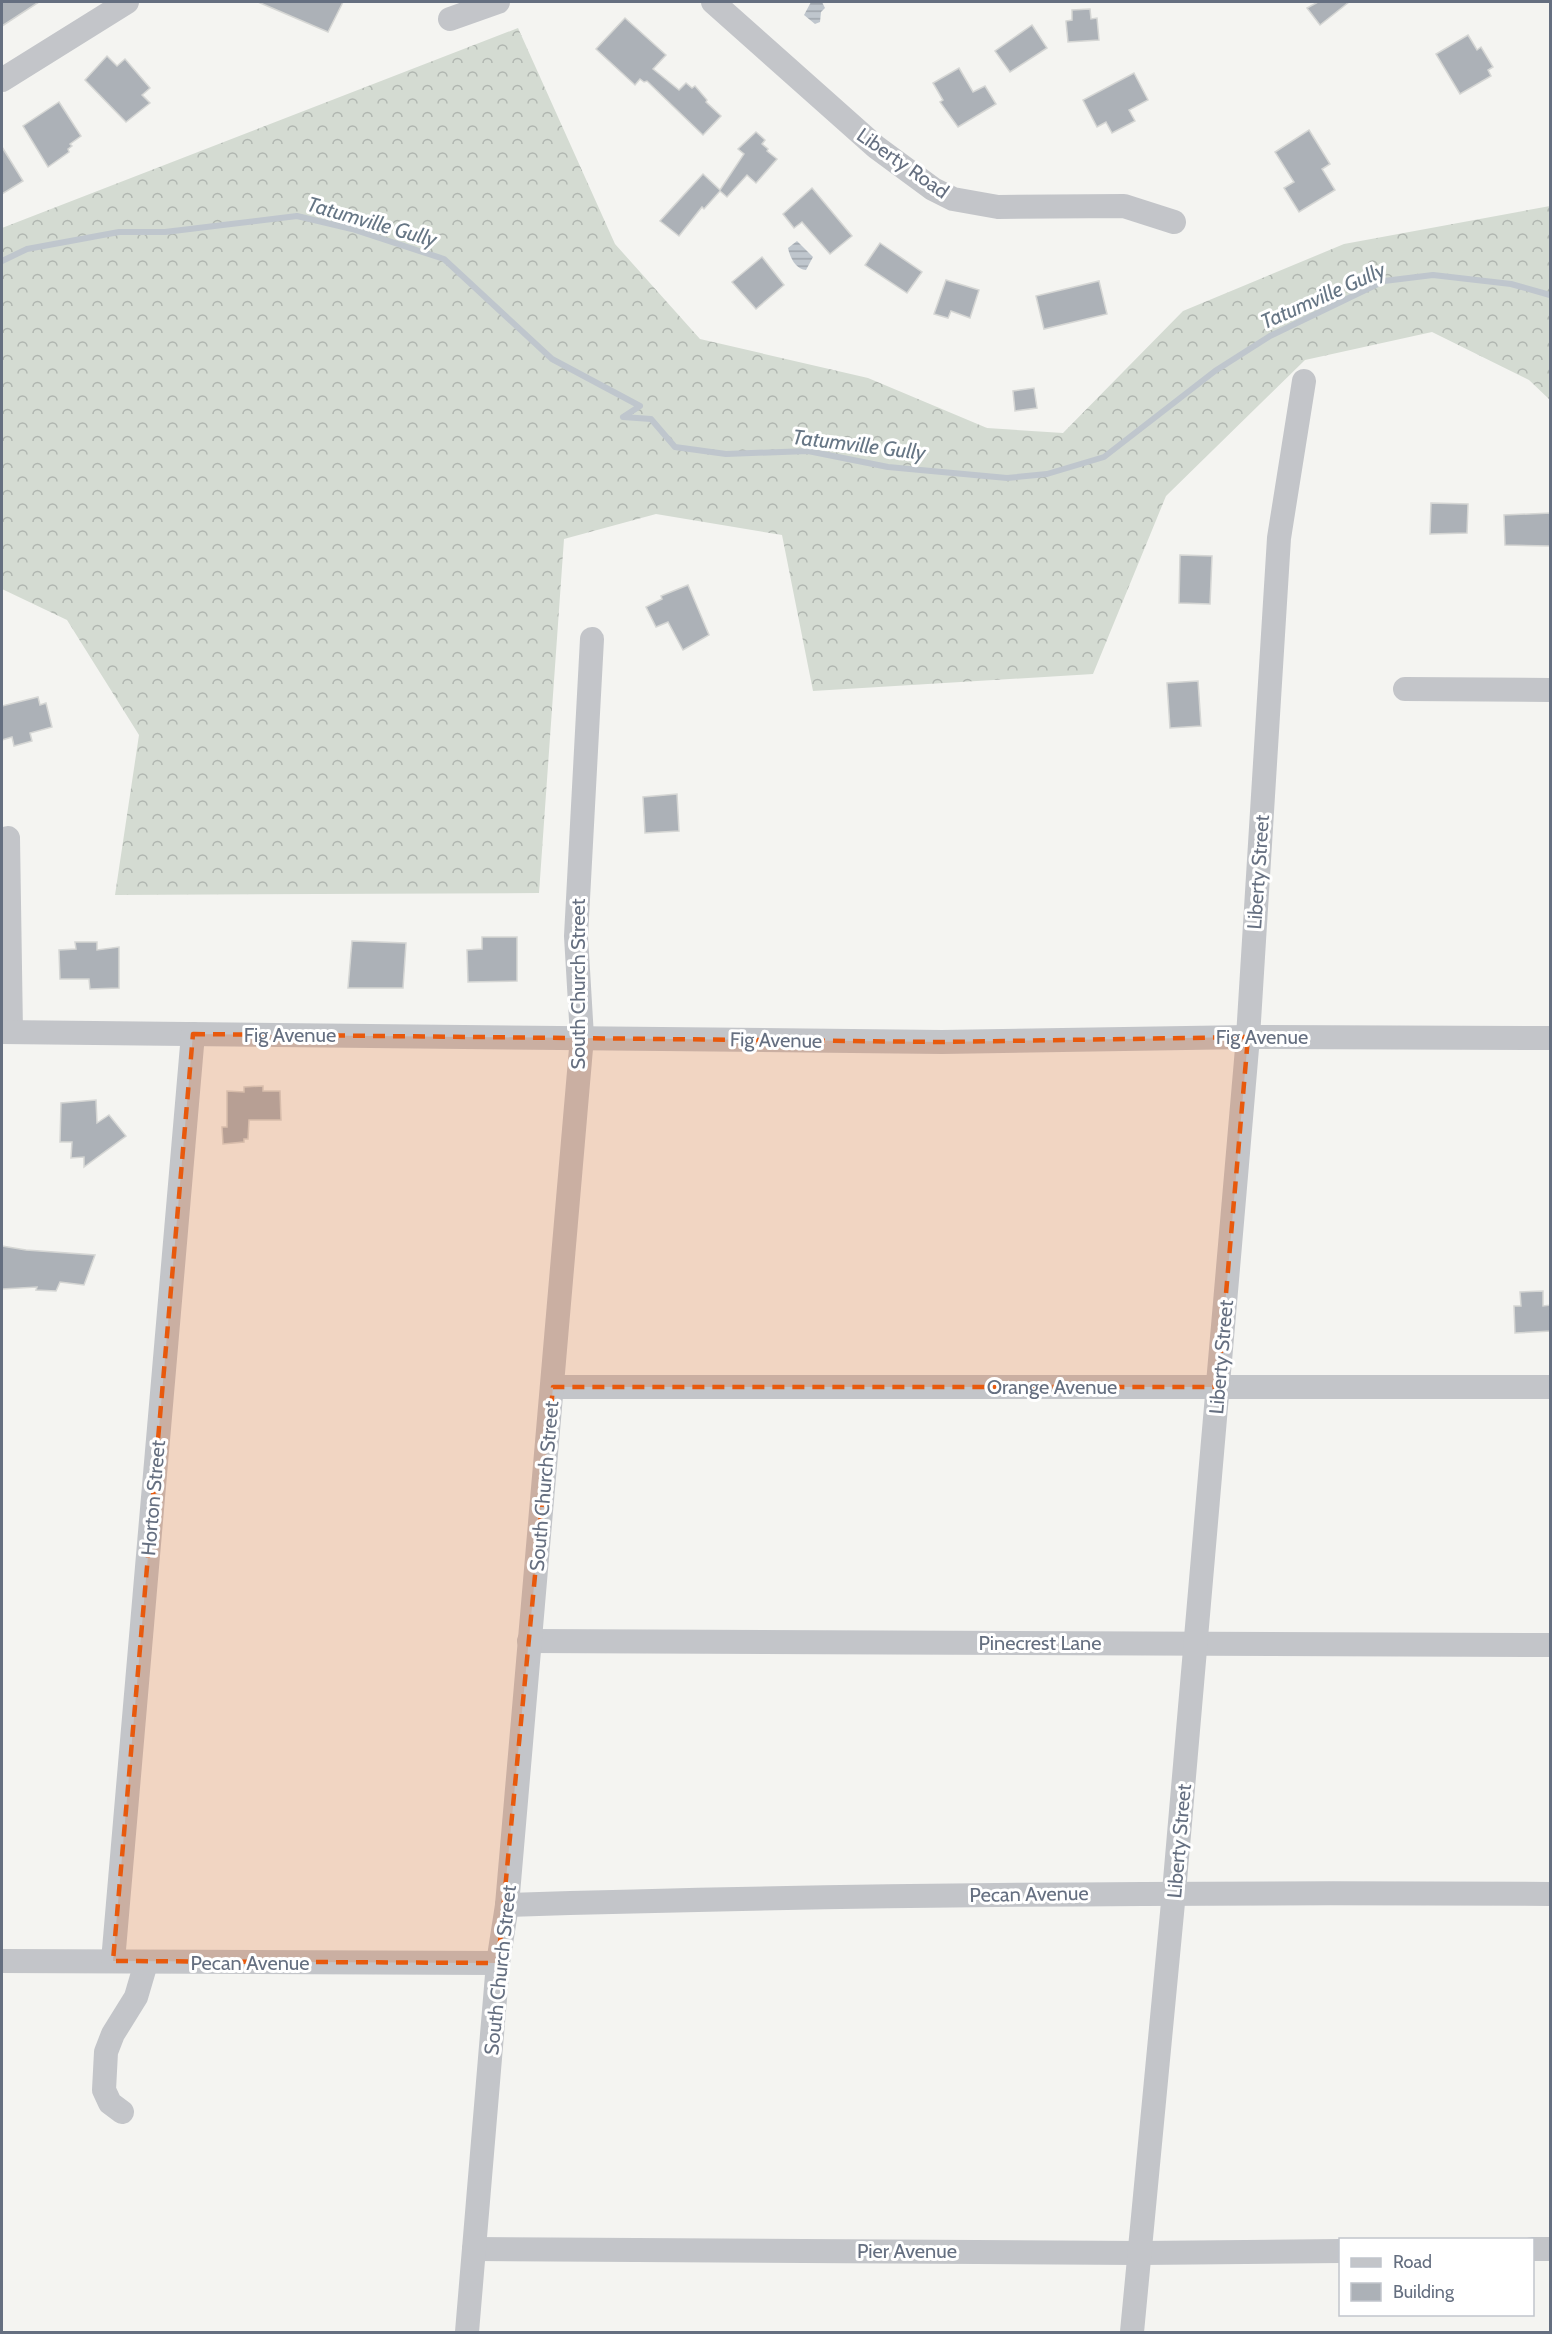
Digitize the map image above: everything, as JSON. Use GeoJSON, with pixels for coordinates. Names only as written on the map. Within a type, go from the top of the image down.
{"type":"FeatureCollection","features":[{"type":"Feature","properties":{"kind":"street"},"geometry":{"type":"LineString","coordinates":[[2,80],[127,2]]}},
{"type":"Feature","properties":{"kind":"street"},"geometry":{"type":"LineString","coordinates":[[450,19],[498,2]]}},
{"type":"Feature","properties":{"kind":"street","name":"Liberty Road"},"geometry":{"type":"LineString","coordinates":[[713,2],[867,139],[933,189],[953,199],[998,207],[1124,206],[1174,222]]}},
{"type":"Feature","properties":{"kind":"street","name":"Liberty Street"},"geometry":{"type":"LineString","coordinates":[[1132,2332],[1174,1892],[1248,1037],[1279,538],[1304,381]]}},
{"type":"Feature","properties":{"kind":"street","name":"South Church Street"},"geometry":{"type":"LineString","coordinates":[[467,2332],[498,1963],[507,1905],[553,1387],[582,1037],[576,936],[592,639]]}},
{"type":"Feature","properties":{"kind":"street"},"geometry":{"type":"LineString","coordinates":[[1405,689],[1551,690]]}},
{"type":"Feature","properties":{"kind":"street"},"geometry":{"type":"LineString","coordinates":[[6,1032],[8,837]]}},
{"type":"Feature","properties":{"kind":"street","name":"Fig Avenue"},"geometry":{"type":"LineString","coordinates":[[6,1032],[942,1042],[1248,1037],[1551,1038]]}},
{"type":"Feature","properties":{"kind":"street","name":"Horton Street"},"geometry":{"type":"LineString","coordinates":[[113,1961],[193,1034]]}},
{"type":"Feature","properties":{"kind":"street","name":"Orange Avenue"},"geometry":{"type":"LineString","coordinates":[[553,1387],[1551,1388]]}},
{"type":"Feature","properties":{"kind":"street","name":"Pinecrest Lane"},"geometry":{"type":"LineString","coordinates":[[529,1641],[1551,1645]]}},
{"type":"Feature","properties":{"kind":"street","name":"Pecan Avenue"},"geometry":{"type":"LineString","coordinates":[[507,1905],[1174,1892],[1551,1894]]}},
{"type":"Feature","properties":{"kind":"street","name":"Pecan Avenue"},"geometry":{"type":"LineString","coordinates":[[2,1960],[146,1963],[498,1963]]}},
{"type":"Feature","properties":{"kind":"street"},"geometry":{"type":"LineString","coordinates":[[122,2112],[110,2103],[104,2090],[106,2052],[113,2034],[136,1997],[146,1963]]}},
{"type":"Feature","properties":{"kind":"street","name":"Pier Avenue"},"geometry":{"type":"LineString","coordinates":[[474,2249],[1140,2253],[1339,2251]]}},
{"type":"Feature","properties":{"kind":"street"},"geometry":{"type":"LineString","coordinates":[[1534,2249],[1551,2249]]}},
{"type":"Feature","properties":{"kind":"highlighted area"},"geometry":{"type":"Polygon","coordinates":[[[193,1034],[942,1042],[1248,1037],[1218,1387],[553,1387],[498,1963],[113,1961],[193,1034]]]}},
{"type":"Feature","properties":{"kind":"green space"},"geometry":{"type":"Polygon","coordinates":[[[518,28],[615,244],[700,339],[868,378],[987,428],[1063,433],[1183,311],[1344,244],[1550,206],[1550,400],[1529,380],[1432,332],[1305,360],[1166,496],[1093,674],[813,691],[782,535],[656,514],[564,539],[539,893],[115,895],[139,735],[67,620],[2,589],[2,228],[518,28]]]}},
{"type":"Feature","properties":{"kind":"shaded area"},"geometry":{"type":"Polygon","coordinates":[[[811,2],[822,2],[825,8],[821,12],[820,22],[815,24],[804,15],[811,2]]]}},
{"type":"Feature","properties":{"kind":"shaded area"},"geometry":{"type":"Polygon","coordinates":[[[797,241],[813,257],[806,270],[796,265],[788,248],[797,241]]]}},
{"type":"Feature","properties":{"kind":"building"},"geometry":{"type":"Polygon","coordinates":[[[2,2],[39,2],[2,26],[2,2]]]}},
{"type":"Feature","properties":{"kind":"building"},"geometry":{"type":"Polygon","coordinates":[[[258,2],[343,2],[328,32],[258,2]]]}},
{"type":"Feature","properties":{"kind":"building"},"geometry":{"type":"Polygon","coordinates":[[[1318,2],[1349,2],[1320,25],[1307,8],[1318,2]]]}},
{"type":"Feature","properties":{"kind":"building"},"geometry":{"type":"Polygon","coordinates":[[[1090,9],[1091,19],[1097,18],[1099,40],[1068,42],[1066,21],[1072,20],[1072,10],[1090,9]]]}},
{"type":"Feature","properties":{"kind":"building"},"geometry":{"type":"Polygon","coordinates":[[[625,18],[666,55],[653,69],[679,90],[686,83],[692,88],[695,86],[707,100],[706,102],[721,116],[703,135],[647,81],[640,79],[635,85],[596,49],[625,18]]]}},
{"type":"Feature","properties":{"kind":"building"},"geometry":{"type":"Polygon","coordinates":[[[1032,25],[1047,48],[1010,72],[995,51],[1032,25]]]}},
{"type":"Feature","properties":{"kind":"building"},"geometry":{"type":"Polygon","coordinates":[[[1468,35],[1477,50],[1481,47],[1493,67],[1488,70],[1491,76],[1460,94],[1436,54],[1468,35]]]}},
{"type":"Feature","properties":{"kind":"building"},"geometry":{"type":"Polygon","coordinates":[[[107,56],[117,66],[125,59],[150,88],[142,95],[150,103],[126,122],[85,80],[107,56]]]}},
{"type":"Feature","properties":{"kind":"building"},"geometry":{"type":"Polygon","coordinates":[[[959,68],[973,92],[985,86],[996,104],[958,127],[940,102],[943,100],[933,83],[959,68]]]}},
{"type":"Feature","properties":{"kind":"building"},"geometry":{"type":"Polygon","coordinates":[[[1134,73],[1148,100],[1129,110],[1135,121],[1112,133],[1106,122],[1097,127],[1083,100],[1134,73]]]}},
{"type":"Feature","properties":{"kind":"building"},"geometry":{"type":"Polygon","coordinates":[[[59,102],[81,136],[70,144],[72,146],[68,149],[69,152],[48,167],[23,126],[59,102]]]}},
{"type":"Feature","properties":{"kind":"building"},"geometry":{"type":"Polygon","coordinates":[[[1309,130],[1330,164],[1322,169],[1335,190],[1299,212],[1284,188],[1294,182],[1275,152],[1309,130]]]}},
{"type":"Feature","properties":{"kind":"building"},"geometry":{"type":"Polygon","coordinates":[[[756,132],[765,140],[762,144],[768,149],[767,151],[777,159],[756,183],[747,175],[727,197],[720,191],[704,209],[702,207],[679,236],[660,221],[703,174],[720,190],[744,154],[738,149],[756,132]]]}},
{"type":"Feature","properties":{"kind":"building"},"geometry":{"type":"Polygon","coordinates":[[[2,147],[23,181],[2,194],[2,147]]]}},
{"type":"Feature","properties":{"kind":"building"},"geometry":{"type":"Polygon","coordinates":[[[812,188],[852,236],[830,254],[802,222],[794,228],[783,214],[812,188]]]}},
{"type":"Feature","properties":{"kind":"building"},"geometry":{"type":"Polygon","coordinates":[[[880,243],[922,272],[907,293],[865,265],[880,243]]]}},
{"type":"Feature","properties":{"kind":"building"},"geometry":{"type":"Polygon","coordinates":[[[762,257],[784,285],[756,309],[732,282],[762,257]]]}},
{"type":"Feature","properties":{"kind":"building"},"geometry":{"type":"Polygon","coordinates":[[[946,280],[979,290],[970,318],[951,311],[948,318],[934,314],[946,280]]]}},
{"type":"Feature","properties":{"kind":"building"},"geometry":{"type":"Polygon","coordinates":[[[1099,281],[1107,314],[1044,329],[1036,296],[1099,281]]]}},
{"type":"Feature","properties":{"kind":"building"},"geometry":{"type":"Polygon","coordinates":[[[1034,388],[1037,408],[1015,411],[1013,391],[1034,388]]]}},
{"type":"Feature","properties":{"kind":"building"},"geometry":{"type":"Polygon","coordinates":[[[1431,503],[1468,504],[1467,533],[1430,534],[1431,503]]]}},
{"type":"Feature","properties":{"kind":"building"},"geometry":{"type":"Polygon","coordinates":[[[1551,513],[1550,546],[1505,545],[1504,515],[1551,513]]]}},
{"type":"Feature","properties":{"kind":"building"},"geometry":{"type":"Polygon","coordinates":[[[1180,555],[1212,556],[1210,604],[1179,603],[1180,555]]]}},
{"type":"Feature","properties":{"kind":"building"},"geometry":{"type":"Polygon","coordinates":[[[688,585],[709,635],[683,650],[668,622],[656,627],[646,607],[662,599],[661,596],[688,585]]]}},
{"type":"Feature","properties":{"kind":"building"},"geometry":{"type":"Polygon","coordinates":[[[1198,681],[1201,726],[1170,728],[1167,683],[1198,681]]]}},
{"type":"Feature","properties":{"kind":"building"},"geometry":{"type":"Polygon","coordinates":[[[38,697],[40,705],[46,703],[52,727],[30,733],[32,741],[14,746],[12,737],[2,740],[2,706],[38,697]]]}},
{"type":"Feature","properties":{"kind":"building"},"geometry":{"type":"Polygon","coordinates":[[[677,794],[679,831],[645,833],[643,797],[677,794]]]}},
{"type":"Feature","properties":{"kind":"building"},"geometry":{"type":"Polygon","coordinates":[[[482,937],[517,937],[517,981],[468,982],[467,950],[482,949],[482,937]]]}},
{"type":"Feature","properties":{"kind":"building"},"geometry":{"type":"Polygon","coordinates":[[[352,941],[406,943],[403,988],[348,988],[352,941]]]}},
{"type":"Feature","properties":{"kind":"building"},"geometry":{"type":"Polygon","coordinates":[[[75,942],[97,942],[97,950],[119,947],[119,988],[90,989],[89,979],[60,979],[59,950],[76,949],[75,942]]]}},
{"type":"Feature","properties":{"kind":"building"},"geometry":{"type":"Polygon","coordinates":[[[263,1086],[263,1091],[280,1091],[281,1120],[249,1120],[248,1139],[244,1139],[244,1142],[223,1144],[222,1127],[227,1127],[227,1091],[244,1092],[244,1087],[263,1086]]]}},
{"type":"Feature","properties":{"kind":"building"},"geometry":{"type":"Polygon","coordinates":[[[96,1100],[97,1123],[109,1115],[126,1136],[84,1167],[84,1157],[71,1158],[72,1142],[60,1142],[61,1103],[96,1100]]]}},
{"type":"Feature","properties":{"kind":"building"},"geometry":{"type":"Polygon","coordinates":[[[2,1246],[95,1255],[84,1285],[60,1282],[56,1291],[36,1290],[37,1287],[2,1289],[2,1246]]]}},
{"type":"Feature","properties":{"kind":"building"},"geometry":{"type":"Polygon","coordinates":[[[1543,1291],[1543,1306],[1551,1305],[1551,1331],[1515,1333],[1514,1306],[1521,1306],[1520,1292],[1543,1291]]]}},
{"type":"Feature","properties":{"kind":"waterway","name":"Tatumville Gully"},"geometry":{"type":"LineString","coordinates":[[2,261],[27,249],[119,232],[165,232],[297,216],[352,229],[444,259],[552,359],[640,406],[623,417],[651,419],[675,447],[726,454],[808,451],[888,467],[1007,478],[1047,474],[1104,457],[1215,371],[1270,336],[1384,281],[1433,275],[1511,284],[1550,295]]}}]}
